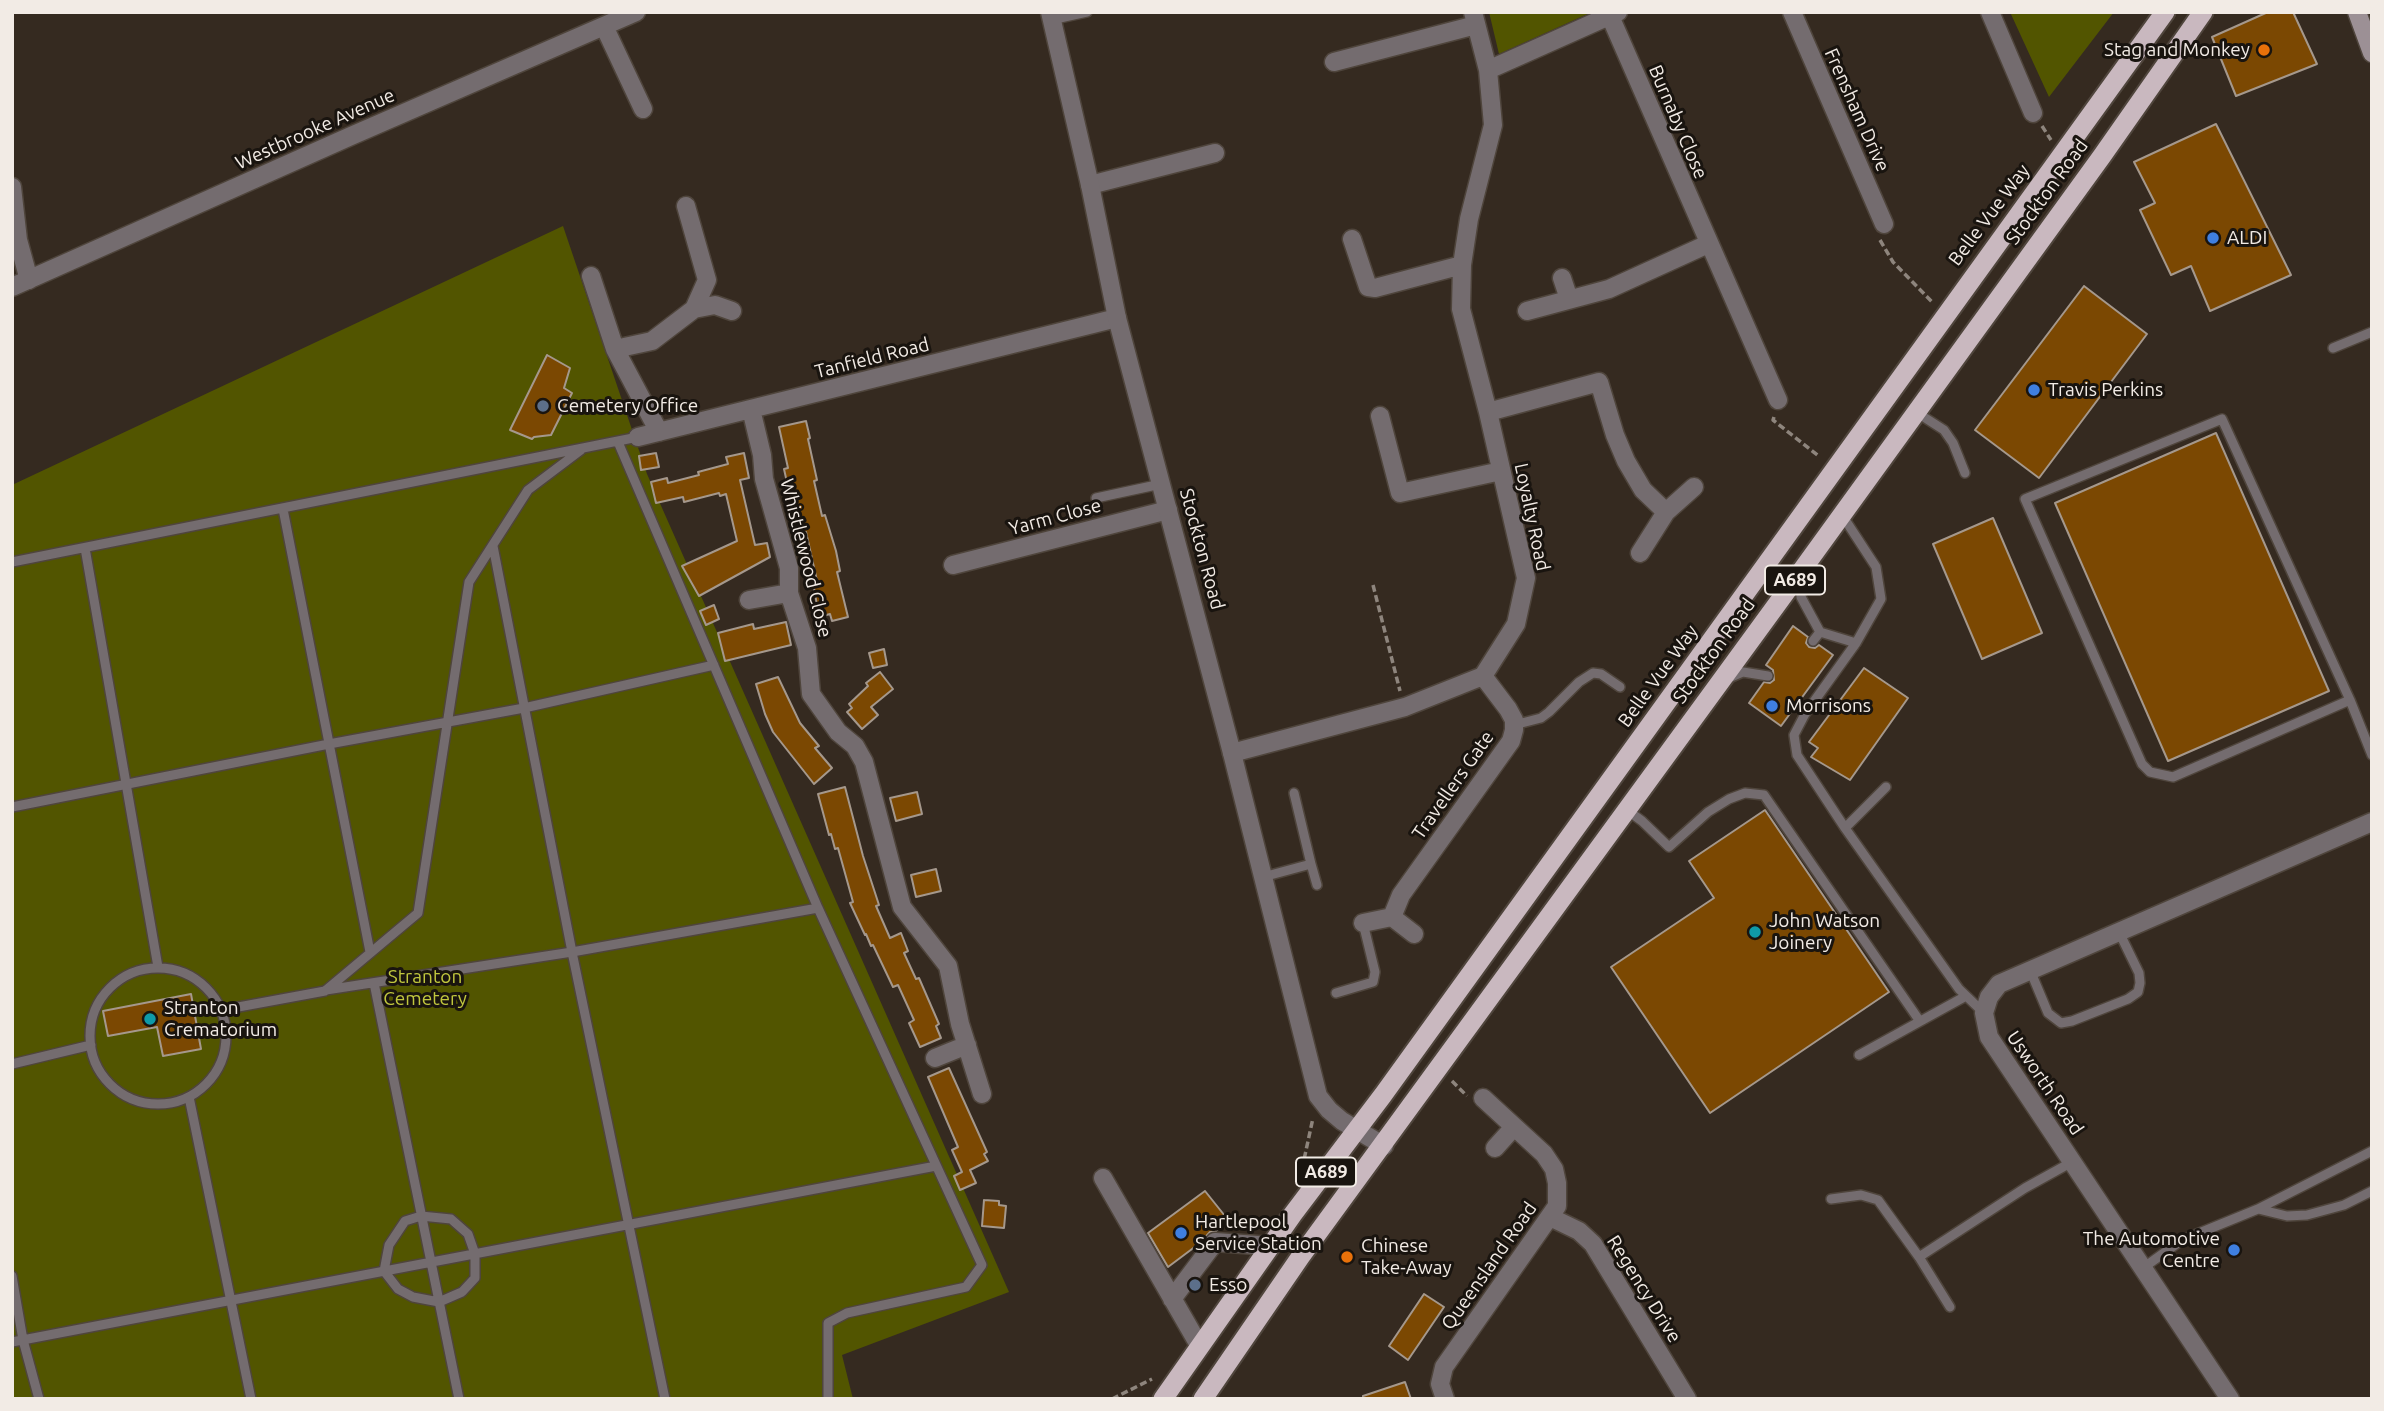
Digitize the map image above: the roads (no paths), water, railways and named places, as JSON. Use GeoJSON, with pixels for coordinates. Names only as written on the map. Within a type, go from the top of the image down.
{"type":"FeatureCollection","features":[{"type":"Feature","properties":{"kind":"highway","name":"Belle Vue Way"},"geometry":{"type":"LineString","coordinates":[[1163,1399],[1199,1345],[2165,12]]}},
{"type":"Feature","properties":{"kind":"highway","name":"Stockton Road"},"geometry":{"type":"LineString","coordinates":[[1208,1396],[1301,1256],[1384,1146],[1842,515],[2203,12]]}},
{"type":"Feature","properties":{"kind":"main road"},"geometry":{"type":"LineString","coordinates":[[2344,12],[2360,20],[2372,53]]}},
{"type":"Feature","properties":{"kind":"street","name":"Westbrooke Avenue"},"geometry":{"type":"LineString","coordinates":[[12,287],[636,12]]}},
{"type":"Feature","properties":{"kind":"street","name":"Frensham Drive"},"geometry":{"type":"LineString","coordinates":[[1792,12],[1884,224]]}},
{"type":"Feature","properties":{"kind":"street"},"geometry":{"type":"LineString","coordinates":[[1990,12],[2033,113]]}},
{"type":"Feature","properties":{"kind":"street"},"geometry":{"type":"LineString","coordinates":[[1488,70],[1614,14]]}},
{"type":"Feature","properties":{"kind":"street","name":"Burnaby Close"},"geometry":{"type":"LineString","coordinates":[[1614,14],[1708,244],[1778,400]]}},
{"type":"Feature","properties":{"kind":"street","name":"Stockton Road"},"geometry":{"type":"LineString","coordinates":[[1050,16],[1090,185],[1117,318],[1232,753],[1318,1096],[1329,1110],[1384,1146]]}},
{"type":"Feature","properties":{"kind":"street"},"geometry":{"type":"LineString","coordinates":[[1334,62],[1474,18]]}},
{"type":"Feature","properties":{"kind":"street","name":"Loyalty Road"},"geometry":{"type":"LineString","coordinates":[[1474,18],[1488,70],[1493,125],[1469,219],[1462,265],[1461,309],[1526,578],[1516,624],[1483,676]]}},
{"type":"Feature","properties":{"kind":"street"},"geometry":{"type":"LineString","coordinates":[[604,26],[643,109]]}},
{"type":"Feature","properties":{"kind":"street"},"geometry":{"type":"LineString","coordinates":[[1090,185],[1215,153]]}},
{"type":"Feature","properties":{"kind":"street"},"geometry":{"type":"LineString","coordinates":[[12,187],[19,240],[29,279]]}},
{"type":"Feature","properties":{"kind":"street"},"geometry":{"type":"LineString","coordinates":[[686,206],[707,280],[694,309]]}},
{"type":"Feature","properties":{"kind":"street"},"geometry":{"type":"LineString","coordinates":[[1352,239],[1368,287],[1375,288],[1462,265]]}},
{"type":"Feature","properties":{"kind":"street"},"geometry":{"type":"LineString","coordinates":[[1527,311],[1609,289],[1708,244]]}},
{"type":"Feature","properties":{"kind":"street"},"geometry":{"type":"LineString","coordinates":[[591,275],[615,349],[659,432]]}},
{"type":"Feature","properties":{"kind":"street"},"geometry":{"type":"LineString","coordinates":[[1562,278],[1569,299]]}},
{"type":"Feature","properties":{"kind":"street"},"geometry":{"type":"LineString","coordinates":[[615,349],[652,341],[694,309],[715,305],[732,311]]}},
{"type":"Feature","properties":{"kind":"street","name":"Tanfield Road"},"geometry":{"type":"LineString","coordinates":[[638,437],[1117,318]]}},
{"type":"Feature","properties":{"kind":"street"},"geometry":{"type":"LineString","coordinates":[[1488,412],[1600,382],[1615,435],[1626,461],[1643,490],[1666,512]]}},
{"type":"Feature","properties":{"kind":"street","name":"Whistlewood Close"},"geometry":{"type":"LineString","coordinates":[[751,410],[762,455],[764,479],[789,568],[789,593],[807,648],[811,694],[838,732],[855,746],[864,762],[902,907],[948,967],[982,1094]]}},
{"type":"Feature","properties":{"kind":"street"},"geometry":{"type":"LineString","coordinates":[[1380,416],[1400,493],[1501,471]]}},
{"type":"Feature","properties":{"kind":"street"},"geometry":{"type":"LineString","coordinates":[[1640,553],[1666,512],[1694,487]]}},
{"type":"Feature","properties":{"kind":"street","name":"Yarm Close"},"geometry":{"type":"LineString","coordinates":[[953,565],[1168,510]]}},
{"type":"Feature","properties":{"kind":"street"},"geometry":{"type":"LineString","coordinates":[[748,600],[789,593]]}},
{"type":"Feature","properties":{"kind":"street"},"geometry":{"type":"LineString","coordinates":[[1232,753],[1405,707],[1483,676]]}},
{"type":"Feature","properties":{"kind":"street","name":"Travellers Gate"},"geometry":{"type":"LineString","coordinates":[[1392,917],[1401,895],[1511,741],[1514,725],[1508,709],[1483,676]]}},
{"type":"Feature","properties":{"kind":"street"},"geometry":{"type":"LineString","coordinates":[[1984,1013],[1989,998],[1999,984],[2372,822]]}},
{"type":"Feature","properties":{"kind":"street"},"geometry":{"type":"LineString","coordinates":[[1363,923],[1392,917],[1414,934]]}},
{"type":"Feature","properties":{"kind":"street","name":"Usworth Road"},"geometry":{"type":"LineString","coordinates":[[1984,1013],[1989,1037],[2230,1399]]}},
{"type":"Feature","properties":{"kind":"street"},"geometry":{"type":"LineString","coordinates":[[935,1058],[967,1045]]}},
{"type":"Feature","properties":{"kind":"street","name":"Queensland Road"},"geometry":{"type":"LineString","coordinates":[[1445,1399],[1440,1384],[1444,1367],[1557,1206],[1554,1169],[1544,1154],[1478,1100]]}},
{"type":"Feature","properties":{"kind":"street"},"geometry":{"type":"LineString","coordinates":[[1495,1148],[1513,1128]]}},
{"type":"Feature","properties":{"kind":"street"},"geometry":{"type":"LineString","coordinates":[[1103,1178],[1199,1345]]}},
{"type":"Feature","properties":{"kind":"street","name":"Regency Drive"},"geometry":{"type":"LineString","coordinates":[[1550,1217],[1579,1231],[1593,1244],[1688,1399]]}},
{"type":"Feature","properties":{"kind":"street"},"geometry":{"type":"LineString","coordinates":[[1172,1299],[1215,1242],[1271,1246]]}},
{"type":"Feature","properties":{"kind":"lane"},"geometry":{"type":"LineString","coordinates":[[1050,16],[1087,12]]}},
{"type":"Feature","properties":{"kind":"lane"},"geometry":{"type":"LineString","coordinates":[[2333,348],[2372,332]]}},
{"type":"Feature","properties":{"kind":"lane"},"geometry":{"type":"LineString","coordinates":[[1916,412],[1944,430],[1965,473]]}},
{"type":"Feature","properties":{"kind":"lane"},"geometry":{"type":"LineString","coordinates":[[2350,700],[2173,776],[2150,772],[2142,764],[2025,499],[2222,419],[2350,700],[2372,755]]}},
{"type":"Feature","properties":{"kind":"lane"},"geometry":{"type":"LineString","coordinates":[[12,562],[638,437]]}},
{"type":"Feature","properties":{"kind":"lane"},"geometry":{"type":"LineString","coordinates":[[618,442],[818,908],[982,1265],[966,1287],[847,1313],[828,1323],[828,1399]]}},
{"type":"Feature","properties":{"kind":"lane"},"geometry":{"type":"LineString","coordinates":[[325,991],[418,913],[469,582],[528,490],[581,450]]}},
{"type":"Feature","properties":{"kind":"lane"},"geometry":{"type":"LineString","coordinates":[[1096,498],[1161,484]]}},
{"type":"Feature","properties":{"kind":"lane"},"geometry":{"type":"LineString","coordinates":[[283,509],[370,952]]}},
{"type":"Feature","properties":{"kind":"lane"},"geometry":{"type":"LineString","coordinates":[[1842,515],[1876,567],[1881,598],[1856,643],[1805,714],[1794,735],[1797,755],[1845,828],[1966,996],[1984,1013]]}},
{"type":"Feature","properties":{"kind":"lane"},"geometry":{"type":"LineString","coordinates":[[493,545],[572,953],[665,1399]]}},
{"type":"Feature","properties":{"kind":"lane"},"geometry":{"type":"LineString","coordinates":[[85,548],[158,967]]}},
{"type":"Feature","properties":{"kind":"lane"},"geometry":{"type":"LineString","coordinates":[[1802,570],[1801,597],[1820,632],[1856,643]]}},
{"type":"Feature","properties":{"kind":"lane"},"geometry":{"type":"LineString","coordinates":[[1813,641],[1820,632]]}},
{"type":"Feature","properties":{"kind":"lane"},"geometry":{"type":"LineString","coordinates":[[12,807],[524,708],[714,665]]}},
{"type":"Feature","properties":{"kind":"lane"},"geometry":{"type":"LineString","coordinates":[[1719,683],[1743,672],[1769,676]]}},
{"type":"Feature","properties":{"kind":"lane"},"geometry":{"type":"LineString","coordinates":[[1514,725],[1541,718],[1579,682],[1593,673],[1601,674],[1620,687]]}},
{"type":"Feature","properties":{"kind":"lane"},"geometry":{"type":"LineString","coordinates":[[1845,828],[1886,787]]}},
{"type":"Feature","properties":{"kind":"lane"},"geometry":{"type":"LineString","coordinates":[[1294,793],[1317,884]]}},
{"type":"Feature","properties":{"kind":"lane"},"geometry":{"type":"LineString","coordinates":[[1627,810],[1669,846],[1708,812],[1729,799],[1745,793],[1764,795],[1920,1020]]}},
{"type":"Feature","properties":{"kind":"lane"},"geometry":{"type":"LineString","coordinates":[[1263,877],[1311,864]]}},
{"type":"Feature","properties":{"kind":"lane"},"geometry":{"type":"LineString","coordinates":[[222,1010],[374,983],[572,953],[818,908]]}},
{"type":"Feature","properties":{"kind":"lane"},"geometry":{"type":"LineString","coordinates":[[1335,993],[1373,982],[1375,972],[1363,923]]}},
{"type":"Feature","properties":{"kind":"lane"},"geometry":{"type":"LineString","coordinates":[[2031,970],[2048,1013],[2061,1023],[2129,999],[2138,992],[2139,973],[2119,932]]}},
{"type":"Feature","properties":{"kind":"lane"},"geometry":{"type":"LineString","coordinates":[[158,967],[181,971],[209,989],[222,1010],[227,1036],[223,1060],[208,1083],[189,1097],[159,1104],[135,1100],[115,1088],[104,1077],[91,1045],[92,1021],[101,998],[118,981],[139,970],[158,967]]}},
{"type":"Feature","properties":{"kind":"lane"},"geometry":{"type":"LineString","coordinates":[[374,983],[459,1399]]}},
{"type":"Feature","properties":{"kind":"lane"},"geometry":{"type":"LineString","coordinates":[[1859,1055],[1966,996]]}},
{"type":"Feature","properties":{"kind":"lane"},"geometry":{"type":"LineString","coordinates":[[12,1064],[91,1045]]}},
{"type":"Feature","properties":{"kind":"lane"},"geometry":{"type":"LineString","coordinates":[[189,1097],[251,1399]]}},
{"type":"Feature","properties":{"kind":"lane"},"geometry":{"type":"LineString","coordinates":[[2143,1268],[2182,1240],[2258,1209],[2372,1151]]}},
{"type":"Feature","properties":{"kind":"lane"},"geometry":{"type":"LineString","coordinates":[[1919,1257],[2025,1188],[2072,1162]]}},
{"type":"Feature","properties":{"kind":"lane"},"geometry":{"type":"LineString","coordinates":[[12,1342],[936,1166]]}},
{"type":"Feature","properties":{"kind":"lane"},"geometry":{"type":"LineString","coordinates":[[2258,1209],[2287,1216],[2307,1215],[2344,1205],[2372,1191]]}},
{"type":"Feature","properties":{"kind":"lane"},"geometry":{"type":"LineString","coordinates":[[1831,1199],[1861,1195],[1878,1200],[1919,1257],[1950,1307]]}},
{"type":"Feature","properties":{"kind":"lane"},"geometry":{"type":"LineString","coordinates":[[421,1216],[451,1219],[468,1234],[475,1254],[475,1278],[462,1292],[439,1302],[413,1297],[398,1289],[384,1271],[390,1245],[405,1221],[421,1216]]}},
{"type":"Feature","properties":{"kind":"lane"},"geometry":{"type":"LineString","coordinates":[[12,1276],[23,1340],[39,1399]]}},
{"type":"Feature","properties":{"kind":"place","name":"Stag and Monkey"},"geometry":{"type":"Point","coordinates":[2264,50]}},
{"type":"Feature","properties":{"kind":"place","name":"ALDI"},"geometry":{"type":"Point","coordinates":[2213,238]}},
{"type":"Feature","properties":{"kind":"place","name":"Travis Perkins"},"geometry":{"type":"Point","coordinates":[2034,390]}},
{"type":"Feature","properties":{"kind":"place","name":"Cemetery Office"},"geometry":{"type":"Point","coordinates":[543,406]}},
{"type":"Feature","properties":{"kind":"place","name":"Morrisons"},"geometry":{"type":"Point","coordinates":[1772,706]}},
{"type":"Feature","properties":{"kind":"place","name":"John Watson Joinery"},"geometry":{"type":"Point","coordinates":[1755,932]}},
{"type":"Feature","properties":{"kind":"place","name":"Stranton Crematorium"},"geometry":{"type":"Point","coordinates":[150,1019]}},
{"type":"Feature","properties":{"kind":"place","name":"Hartlepool Service Station"},"geometry":{"type":"Point","coordinates":[1181,1233]}},
{"type":"Feature","properties":{"kind":"place","name":"The Automotive Centre"},"geometry":{"type":"Point","coordinates":[2234,1250]}},
{"type":"Feature","properties":{"kind":"place","name":"Chinese Take-Away"},"geometry":{"type":"Point","coordinates":[1347,1257]}},
{"type":"Feature","properties":{"kind":"place","name":"Esso"},"geometry":{"type":"Point","coordinates":[1195,1285]}},
{"type":"Feature","properties":{"kind":"park label","name":"Stranton Cemetery"},"geometry":{"type":"Point","coordinates":[425,988]}}]}
